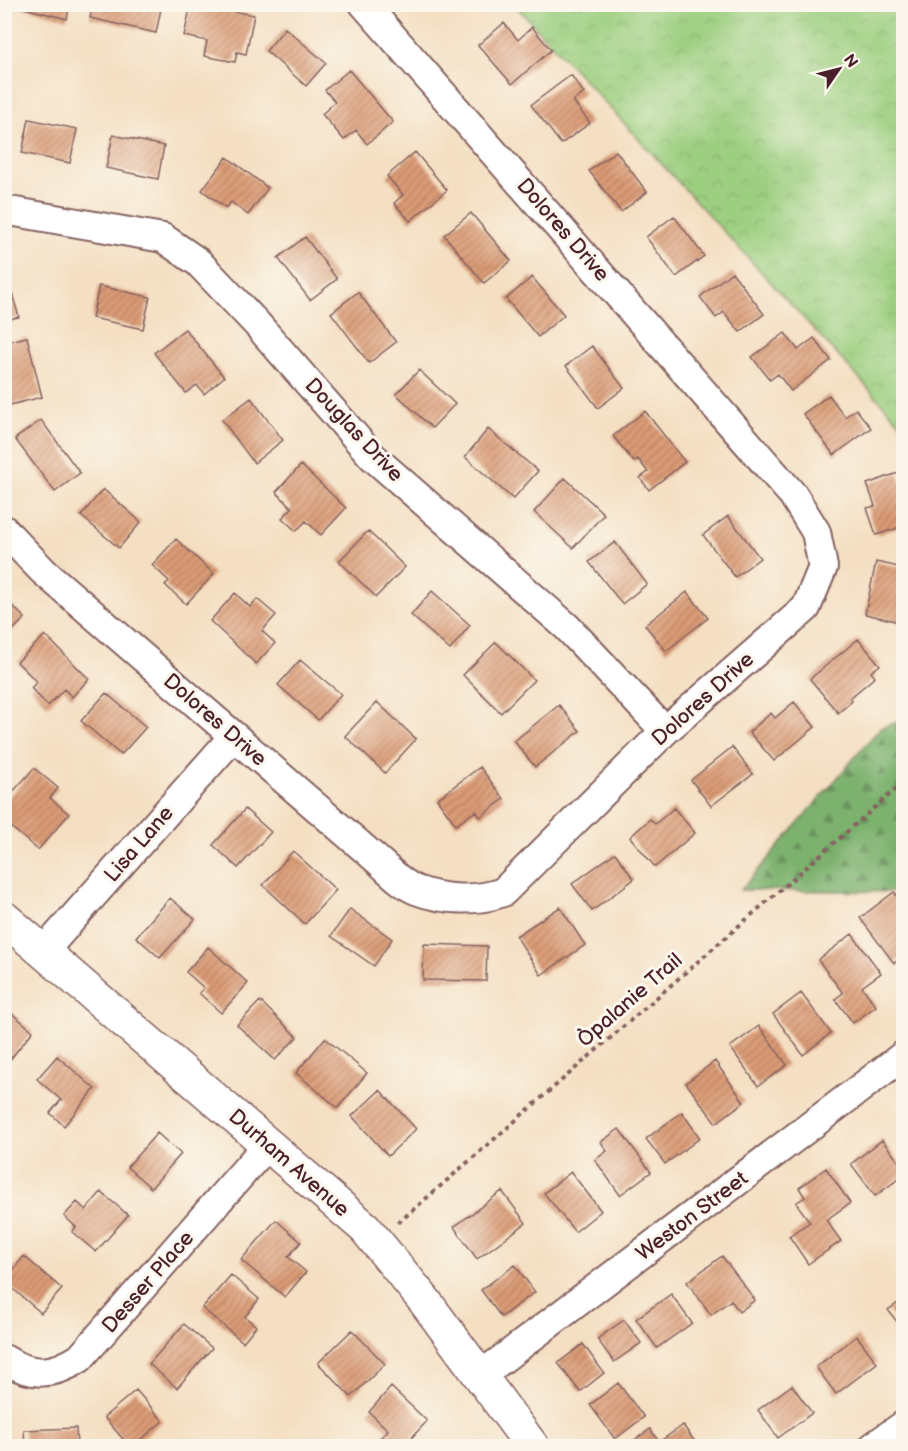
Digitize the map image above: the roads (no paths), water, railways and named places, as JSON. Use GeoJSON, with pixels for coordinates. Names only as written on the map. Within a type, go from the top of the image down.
{"type":"FeatureCollection","features":[{"type":"Feature","properties":{"kind":"street","name":"Dolores Drive"},"geometry":{"type":"LineString","coordinates":[[4,531],[43,571],[414,889],[452,898],[484,898],[503,892],[665,731],[806,608],[823,567],[816,532],[793,495],[364,4]]}},
{"type":"Feature","properties":{"kind":"street","name":"Douglas Drive"},"geometry":{"type":"LineString","coordinates":[[4,210],[163,238],[198,262],[256,323],[373,457],[567,627],[665,731]]}},
{"type":"Feature","properties":{"kind":"street","name":"Lisa Lane"},"geometry":{"type":"LineString","coordinates":[[44,952],[234,736]]}},
{"type":"Feature","properties":{"kind":"street","name":"Durham Avenue"},"geometry":{"type":"LineString","coordinates":[[4,918],[268,1144],[377,1241],[532,1446]]}},
{"type":"Feature","properties":{"kind":"street","name":"Weston Street"},"geometry":{"type":"LineString","coordinates":[[480,1376],[903,1055]]}},
{"type":"Feature","properties":{"kind":"street","name":"Desser Place"},"geometry":{"type":"LineString","coordinates":[[4,1359],[34,1372],[51,1372],[62,1370],[80,1358],[268,1144]]}},
{"type":"Feature","properties":{"kind":"street"},"geometry":{"type":"LineString","coordinates":[[874,1446],[903,1425]]}}]}
